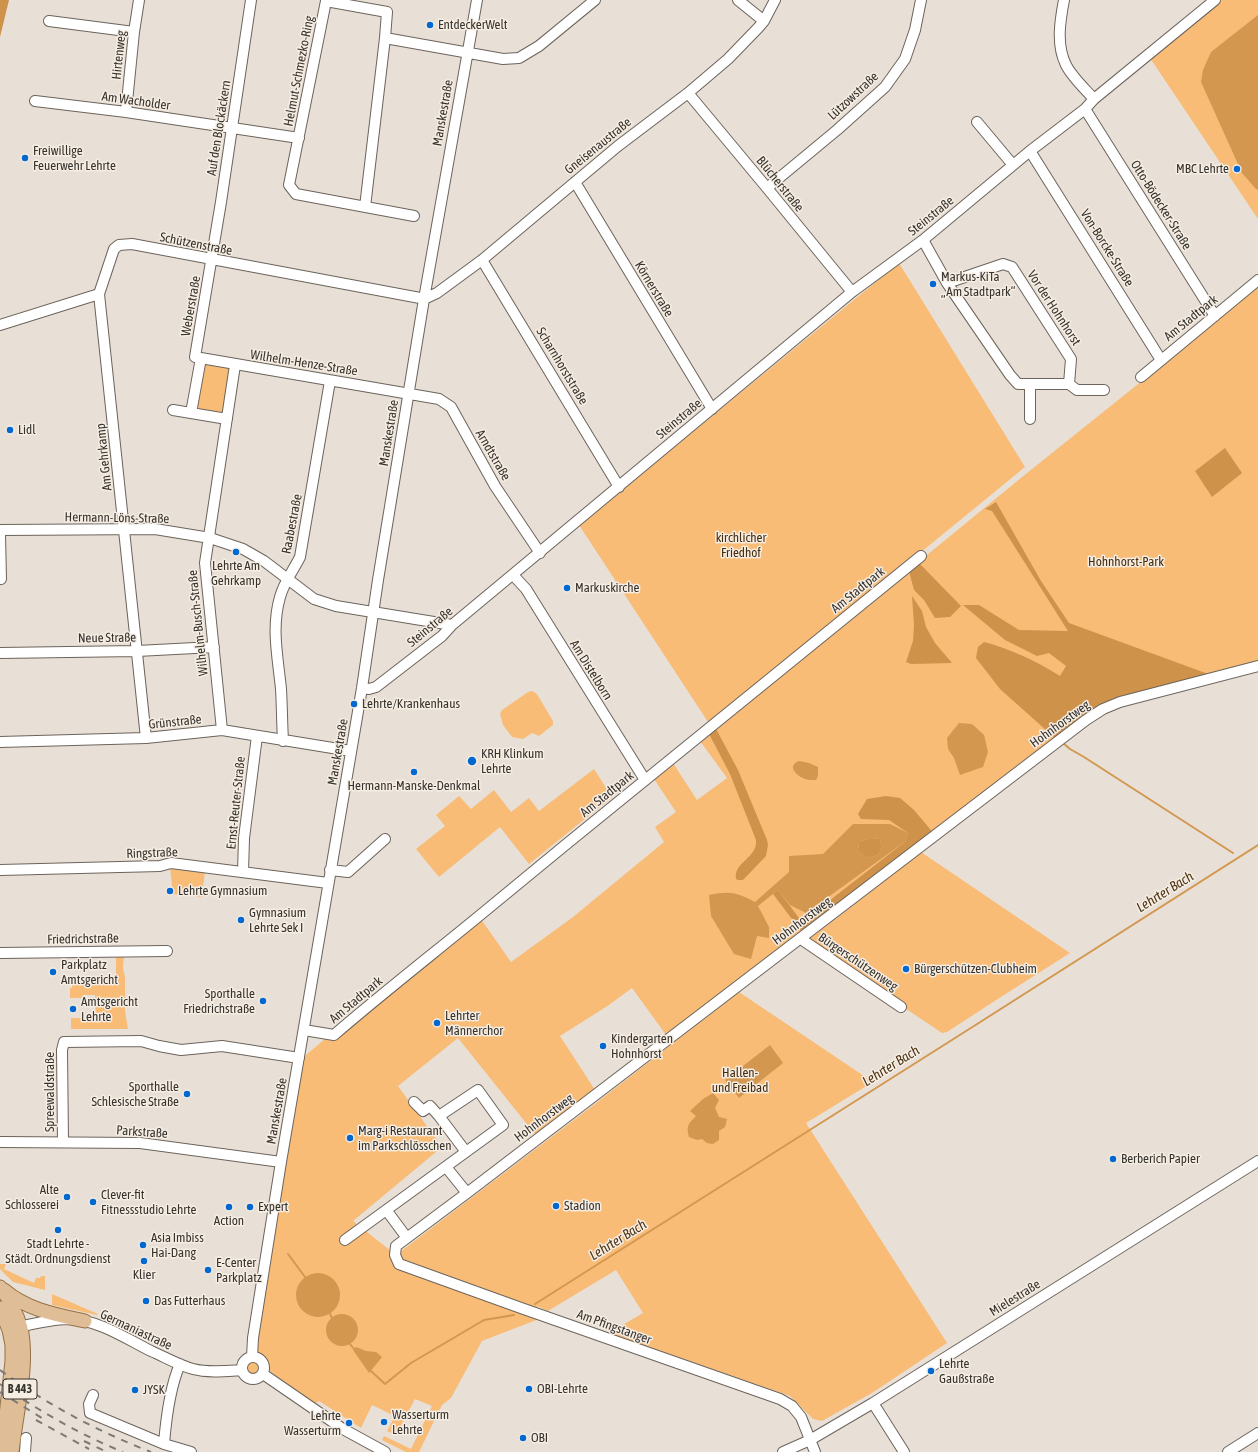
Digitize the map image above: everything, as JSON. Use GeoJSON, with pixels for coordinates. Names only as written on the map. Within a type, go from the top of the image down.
{"type":"FeatureCollection","features":[{"type":"Feature","properties":{"kind":"main road"},"geometry":{"type":"LineString","coordinates":[[0,1287],[32,1307],[85,1321]]}},
{"type":"Feature","properties":{"kind":"main road","name":"B 443"},"geometry":{"type":"LineString","coordinates":[[0,1287],[11,1305],[23,1358],[12,1452]]}},
{"type":"Feature","properties":{"kind":"main road","name":"B 443"},"geometry":{"type":"LineString","coordinates":[[0,1308],[15,1328],[2,1452]]}},
{"type":"Feature","properties":{"kind":"street","name":"Hirtenweg"},"geometry":{"type":"LineString","coordinates":[[126,112],[134,32],[139,0]]}},
{"type":"Feature","properties":{"kind":"street","name":"Auf den Blockäckern"},"geometry":{"type":"LineString","coordinates":[[212,260],[251,0]]}},
{"type":"Feature","properties":{"kind":"street","name":"Manskestraße"},"geometry":{"type":"LineString","coordinates":[[252,1357],[253,1338],[281,1162],[362,688],[424,299],[477,0]]}},
{"type":"Feature","properties":{"kind":"street"},"geometry":{"type":"LineString","coordinates":[[385,38],[503,59],[519,58],[538,46],[595,0]]}},
{"type":"Feature","properties":{"kind":"street"},"geometry":{"type":"LineString","coordinates":[[738,0],[764,21]]}},
{"type":"Feature","properties":{"kind":"street","name":"Gneisenaustraße"},"geometry":{"type":"LineString","coordinates":[[424,299],[438,294],[482,260],[618,146],[688,93],[728,59],[764,21],[775,0]]}},
{"type":"Feature","properties":{"kind":"street","name":"Lützowstraße"},"geometry":{"type":"LineString","coordinates":[[768,188],[885,87],[905,59],[921,0]]}},
{"type":"Feature","properties":{"kind":"street"},"geometry":{"type":"LineString","coordinates":[[1064,0],[1060,38],[1061,54],[1067,66],[1094,99]]}},
{"type":"Feature","properties":{"kind":"street","name":"Helmut-Schmezko-Ring"},"geometry":{"type":"LineString","coordinates":[[365,207],[387,12],[326,1],[289,185],[296,194],[365,207],[414,216]]}},
{"type":"Feature","properties":{"kind":"street","name":"Steinstraße"},"geometry":{"type":"LineString","coordinates":[[362,688],[369,689],[376,687],[442,636],[452,625],[852,292],[923,240],[1030,151],[1084,109],[1209,2]]}},
{"type":"Feature","properties":{"kind":"street"},"geometry":{"type":"LineString","coordinates":[[49,21],[134,32]]}},
{"type":"Feature","properties":{"kind":"street","name":"Blücherstraße"},"geometry":{"type":"LineString","coordinates":[[688,93],[768,188],[852,292]]}},
{"type":"Feature","properties":{"kind":"street","name":"Am Wacholder"},"geometry":{"type":"LineString","coordinates":[[35,101],[126,112],[233,128]]}},
{"type":"Feature","properties":{"kind":"street","name":"Otto-Bödecker-Straße"},"geometry":{"type":"LineString","coordinates":[[1084,109],[1215,316]]}},
{"type":"Feature","properties":{"kind":"street"},"geometry":{"type":"LineString","coordinates":[[978,122],[1013,165]]}},
{"type":"Feature","properties":{"kind":"street","name":"Helmut-Schmezko-Ring"},"geometry":{"type":"LineString","coordinates":[[233,128],[299,138]]}},
{"type":"Feature","properties":{"kind":"street","name":"Von-Borcke-Straße"},"geometry":{"type":"LineString","coordinates":[[1030,151],[1161,360]]}},
{"type":"Feature","properties":{"kind":"street","name":"Körnerstraße"},"geometry":{"type":"LineString","coordinates":[[575,182],[712,409]]}},
{"type":"Feature","properties":{"kind":"street"},"geometry":{"type":"LineString","coordinates":[[923,240],[946,283],[1010,375],[1018,384],[1069,384],[1077,390],[1104,390]]}},
{"type":"Feature","properties":{"kind":"street","name":"Schützenstraße"},"geometry":{"type":"LineString","coordinates":[[99,294],[114,249],[119,244],[132,244],[424,299]]}},
{"type":"Feature","properties":{"kind":"street","name":"Weberstraße"},"geometry":{"type":"LineString","coordinates":[[191,413],[212,260]]}},
{"type":"Feature","properties":{"kind":"street","name":"Scharnhorststraße"},"geometry":{"type":"LineString","coordinates":[[482,260],[619,487]]}},
{"type":"Feature","properties":{"kind":"street","name":"Vor der Hohnhorst"},"geometry":{"type":"LineString","coordinates":[[946,283],[1003,264],[1012,267],[1071,359],[1069,384]]}},
{"type":"Feature","properties":{"kind":"street","name":"Am Stadtpark"},"geometry":{"type":"LineString","coordinates":[[1141,377],[1258,280]]}},
{"type":"Feature","properties":{"kind":"street"},"geometry":{"type":"LineString","coordinates":[[0,325],[99,294]]}},
{"type":"Feature","properties":{"kind":"street","name":"Am Gehrkamp"},"geometry":{"type":"LineString","coordinates":[[99,294],[146,738]]}},
{"type":"Feature","properties":{"kind":"street","name":"Wilhelm-Henze-Straße"},"geometry":{"type":"LineString","coordinates":[[198,358],[409,393]]}},
{"type":"Feature","properties":{"kind":"street","name":"Wilhelm-Busch-Straße"},"geometry":{"type":"LineString","coordinates":[[222,730],[205,563],[235,365]]}},
{"type":"Feature","properties":{"kind":"street","name":"Raabestraße"},"geometry":{"type":"LineString","coordinates":[[283,741],[281,688],[275,635],[275,617],[280,596],[287,578],[294,570],[300,557],[330,381]]}},
{"type":"Feature","properties":{"kind":"street"},"geometry":{"type":"LineString","coordinates":[[1030,384],[1030,419]]}},
{"type":"Feature","properties":{"kind":"street","name":"Arndtstraße"},"geometry":{"type":"LineString","coordinates":[[409,393],[439,399],[451,407],[495,486],[540,552]]}},
{"type":"Feature","properties":{"kind":"street"},"geometry":{"type":"LineString","coordinates":[[173,410],[227,419]]}},
{"type":"Feature","properties":{"kind":"street","name":"Hermann-Löns-Straße"},"geometry":{"type":"LineString","coordinates":[[0,530],[155,529],[210,538],[243,549],[264,561],[314,598],[336,606],[452,625]]}},
{"type":"Feature","properties":{"kind":"street"},"geometry":{"type":"LineString","coordinates":[[0,534],[1,579]]}},
{"type":"Feature","properties":{"kind":"street","name":"Am Stadtpark"},"geometry":{"type":"LineString","coordinates":[[304,1030],[334,1035],[921,556]]}},
{"type":"Feature","properties":{"kind":"street","name":"Am Distelborn"},"geometry":{"type":"LineString","coordinates":[[513,575],[526,589],[645,780]]}},
{"type":"Feature","properties":{"kind":"street","name":"Neue Straße"},"geometry":{"type":"LineString","coordinates":[[0,653],[137,651],[214,647]]}},
{"type":"Feature","properties":{"kind":"street","name":"Hohnhorstweg"},"geometry":{"type":"LineString","coordinates":[[395,1255],[396,1246],[465,1191],[801,939],[1054,743],[1103,709],[1120,702],[1258,666]]}},
{"type":"Feature","properties":{"kind":"street","name":"Grünstraße"},"geometry":{"type":"LineString","coordinates":[[0,742],[146,738],[222,730],[351,751]]}},
{"type":"Feature","properties":{"kind":"street","name":"Ernst-Reuter-Straße"},"geometry":{"type":"LineString","coordinates":[[243,872],[244,838],[257,736]]}},
{"type":"Feature","properties":{"kind":"street"},"geometry":{"type":"LineString","coordinates":[[330,870],[348,872],[384,839]]}},
{"type":"Feature","properties":{"kind":"street","name":"Ringstraße"},"geometry":{"type":"LineString","coordinates":[[0,870],[160,866],[171,863],[328,883]]}},
{"type":"Feature","properties":{"kind":"street","name":"Bürgerschützenweg"},"geometry":{"type":"LineString","coordinates":[[801,939],[901,1007]]}},
{"type":"Feature","properties":{"kind":"street","name":"Friedrichstraße"},"geometry":{"type":"LineString","coordinates":[[0,954],[167,951]]}},
{"type":"Feature","properties":{"kind":"street","name":"Spreewaldstraße"},"geometry":{"type":"LineString","coordinates":[[63,1142],[62,1050],[64,1042],[140,1041],[181,1050],[222,1046],[299,1058]]}},
{"type":"Feature","properties":{"kind":"street"},"geometry":{"type":"LineString","coordinates":[[346,1240],[502,1125],[478,1090],[439,1116]]}},
{"type":"Feature","properties":{"kind":"street"},"geometry":{"type":"LineString","coordinates":[[414,1102],[423,1111],[430,1106],[466,1152]]}},
{"type":"Feature","properties":{"kind":"street","name":"Parkstraße"},"geometry":{"type":"LineString","coordinates":[[1,1142],[140,1143],[281,1162]]}},
{"type":"Feature","properties":{"kind":"street","name":"Mielestraße"},"geometry":{"type":"LineString","coordinates":[[783,1452],[810,1440],[873,1403],[1258,1161]]}},
{"type":"Feature","properties":{"kind":"street"},"geometry":{"type":"LineString","coordinates":[[446,1167],[465,1191]]}},
{"type":"Feature","properties":{"kind":"street"},"geometry":{"type":"LineString","coordinates":[[387,1211],[407,1238]]}},
{"type":"Feature","properties":{"kind":"street","name":"Am Pfingstanger"},"geometry":{"type":"LineString","coordinates":[[395,1255],[400,1264],[780,1399],[792,1406],[801,1417],[815,1452]]}},
{"type":"Feature","properties":{"kind":"street","name":"Germaniastraße"},"geometry":{"type":"LineString","coordinates":[[15,1328],[59,1319],[85,1321],[105,1328],[180,1364],[195,1369],[242,1370]]}},
{"type":"Feature","properties":{"kind":"street"},"geometry":{"type":"LineString","coordinates":[[252,1357],[259,1359],[264,1366],[262,1374],[258,1378],[251,1379],[245,1376],[242,1370],[244,1362],[252,1357]]}},
{"type":"Feature","properties":{"kind":"street","name":"Germaniastraße"},"geometry":{"type":"LineString","coordinates":[[164,1444],[172,1388],[180,1364]]}},
{"type":"Feature","properties":{"kind":"street"},"geometry":{"type":"LineString","coordinates":[[262,1374],[343,1429],[385,1452]]}},
{"type":"Feature","properties":{"kind":"street"},"geometry":{"type":"LineString","coordinates":[[93,1395],[89,1404],[90,1413],[164,1444],[191,1452]]}},
{"type":"Feature","properties":{"kind":"street"},"geometry":{"type":"LineString","coordinates":[[873,1403],[904,1452]]}},
{"type":"Feature","properties":{"kind":"street"},"geometry":{"type":"LineString","coordinates":[[1228,1452],[1258,1433]]}},
{"type":"Feature","properties":{"kind":"street"},"geometry":{"type":"LineString","coordinates":[[25,1452],[26,1438]]}},
{"type":"Feature","properties":{"kind":"green space"},"geometry":{"type":"Polygon","coordinates":[[[1222,0],[1258,0],[1258,219],[1150,58],[1222,0]]]}},
{"type":"Feature","properties":{"kind":"green space","name":"kirchlicher Friedhof"},"geometry":{"type":"Polygon","coordinates":[[[899,263],[1025,467],[710,725],[579,525],[899,263]]]}},
{"type":"Feature","properties":{"kind":"green space"},"geometry":{"type":"Polygon","coordinates":[[[1258,278],[1258,665],[1108,704],[669,1039],[632,988],[609,1005],[560,1036],[601,1097],[542,1143],[458,1038],[398,1086],[442,1147],[353,1221],[396,1255],[591,1107],[739,992],[873,1082],[806,1123],[947,1343],[872,1393],[822,1421],[813,1419],[790,1396],[609,1333],[643,1313],[616,1270],[548,1311],[537,1306],[539,1319],[482,1341],[451,1398],[442,1405],[419,1452],[406,1452],[382,1440],[384,1436],[411,1449],[432,1406],[415,1399],[396,1435],[387,1431],[395,1416],[372,1405],[361,1428],[319,1401],[315,1404],[285,1384],[268,1369],[266,1359],[254,1353],[300,1060],[476,912],[511,962],[573,917],[664,842],[655,827],[676,812],[654,779],[673,763],[697,800],[727,778],[700,741],[1027,473],[1218,320],[1258,278]]]}},
{"type":"Feature","properties":{"kind":"green space"},"geometry":{"type":"Polygon","coordinates":[[[202,364],[232,369],[224,416],[195,411],[202,364]]]}},
{"type":"Feature","properties":{"kind":"green space"},"geometry":{"type":"Polygon","coordinates":[[[532,691],[537,694],[553,721],[553,725],[539,736],[532,733],[523,739],[512,737],[503,725],[500,714],[502,710],[528,692],[532,691]]]}},
{"type":"Feature","properties":{"kind":"green space"},"geometry":{"type":"Polygon","coordinates":[[[594,769],[612,797],[529,864],[500,827],[439,877],[416,849],[445,826],[436,815],[459,796],[471,809],[494,790],[511,812],[529,798],[539,811],[594,769]]]}},
{"type":"Feature","properties":{"kind":"green space"},"geometry":{"type":"Polygon","coordinates":[[[921,852],[1070,953],[947,1032],[942,1033],[808,943],[808,940],[921,852]]]}},
{"type":"Feature","properties":{"kind":"green space"},"geometry":{"type":"Polygon","coordinates":[[[170,867],[205,871],[202,897],[173,894],[170,867]]]}},
{"type":"Feature","properties":{"kind":"green space"},"geometry":{"type":"Polygon","coordinates":[[[124,956],[123,968],[125,977],[125,1011],[128,1029],[71,1029],[71,1018],[83,1018],[84,1021],[96,1021],[95,995],[84,995],[84,998],[70,998],[70,988],[72,988],[72,984],[116,984],[116,957],[124,956]]]}},
{"type":"Feature","properties":{"kind":"green space"},"geometry":{"type":"Polygon","coordinates":[[[0,1264],[6,1264],[4,1269],[34,1283],[36,1278],[45,1276],[45,1290],[13,1282],[0,1269],[0,1264]]]}},
{"type":"Feature","properties":{"kind":"green space"},"geometry":{"type":"Polygon","coordinates":[[[52,1294],[98,1314],[52,1305],[52,1294]]]}},
{"type":"Feature","properties":{"kind":"green space"},"geometry":{"type":"Polygon","coordinates":[[[250,1362],[254,1362],[258,1368],[254,1374],[250,1374],[246,1370],[246,1366],[250,1362]]]}},
{"type":"Feature","properties":{"kind":"shaded area"},"geometry":{"type":"Polygon","coordinates":[[[0,0],[9,0],[0,37],[0,0]]]}},
{"type":"Feature","properties":{"kind":"shaded area"},"geometry":{"type":"Polygon","coordinates":[[[1258,15],[1258,190],[1242,173],[1201,82],[1203,70],[1211,52],[1258,15]]]}},
{"type":"Feature","properties":{"kind":"shaded area"},"geometry":{"type":"Polygon","coordinates":[[[1225,448],[1242,473],[1212,497],[1195,471],[1225,448]]]}},
{"type":"Feature","properties":{"kind":"shaded area"},"geometry":{"type":"Polygon","coordinates":[[[996,502],[1041,581],[1069,623],[1211,675],[1122,699],[1056,739],[1000,689],[976,658],[978,647],[984,642],[1023,656],[1060,676],[1066,666],[1049,653],[1037,656],[1005,640],[963,605],[979,605],[1019,630],[1068,631],[992,511],[985,509],[996,502]]]}},
{"type":"Feature","properties":{"kind":"shaded area"},"geometry":{"type":"Polygon","coordinates":[[[920,564],[961,606],[950,617],[935,618],[924,600],[914,590],[909,571],[920,564]]]}},
{"type":"Feature","properties":{"kind":"shaded area"},"geometry":{"type":"Polygon","coordinates":[[[912,596],[922,611],[926,627],[935,643],[952,663],[911,664],[906,662],[913,641],[914,625],[912,596]]]}},
{"type":"Feature","properties":{"kind":"shaded area"},"geometry":{"type":"Polygon","coordinates":[[[959,723],[972,724],[984,735],[988,752],[983,767],[960,775],[954,758],[948,749],[947,738],[959,723]]]}},
{"type":"Feature","properties":{"kind":"shaded area"},"geometry":{"type":"Polygon","coordinates":[[[715,727],[738,770],[768,845],[766,856],[743,880],[736,879],[736,873],[738,868],[750,856],[756,846],[756,840],[730,774],[708,732],[715,727]]]}},
{"type":"Feature","properties":{"kind":"shaded area"},"geometry":{"type":"Polygon","coordinates":[[[799,761],[818,767],[818,776],[816,780],[805,779],[794,771],[793,766],[799,761]]]}},
{"type":"Feature","properties":{"kind":"shaded area"},"geometry":{"type":"Polygon","coordinates":[[[886,796],[900,798],[914,810],[935,835],[804,935],[773,894],[778,890],[802,922],[906,841],[908,833],[889,820],[861,819],[858,814],[867,799],[886,796]]]}},
{"type":"Feature","properties":{"kind":"shaded area"},"geometry":{"type":"Polygon","coordinates":[[[853,824],[890,824],[908,833],[906,841],[806,913],[790,905],[778,890],[758,906],[769,927],[769,938],[757,936],[751,959],[734,954],[711,916],[709,895],[733,893],[755,902],[789,872],[789,856],[823,854],[853,824]],[[871,838],[859,842],[858,851],[868,858],[878,855],[882,847],[880,839],[871,838]]]}},
{"type":"Feature","properties":{"kind":"shaded area"},"geometry":{"type":"Polygon","coordinates":[[[871,838],[880,839],[882,847],[878,855],[868,858],[858,851],[859,842],[871,838]]]}},
{"type":"Feature","properties":{"kind":"shaded area"},"geometry":{"type":"Polygon","coordinates":[[[770,1045],[783,1063],[739,1098],[725,1080],[770,1045]]]}},
{"type":"Feature","properties":{"kind":"shaded area"},"geometry":{"type":"Polygon","coordinates":[[[713,1093],[719,1100],[715,1108],[719,1117],[727,1119],[725,1127],[719,1131],[719,1140],[713,1144],[707,1143],[702,1139],[697,1140],[689,1137],[688,1128],[689,1123],[696,1116],[690,1111],[703,1099],[713,1093]]]}},
{"type":"Feature","properties":{"kind":"shaded area"},"geometry":{"type":"Polygon","coordinates":[[[314,1273],[322,1273],[334,1279],[340,1291],[340,1299],[334,1311],[322,1317],[314,1317],[302,1311],[296,1299],[296,1291],[302,1279],[314,1273]]]}},
{"type":"Feature","properties":{"kind":"shaded area"},"geometry":{"type":"Polygon","coordinates":[[[342,1314],[353,1319],[358,1330],[353,1341],[342,1346],[331,1341],[326,1330],[331,1319],[342,1314]]]}},
{"type":"Feature","properties":{"kind":"shaded area"},"geometry":{"type":"Polygon","coordinates":[[[356,1347],[366,1351],[376,1352],[382,1357],[369,1373],[353,1350],[356,1347]]]}},
{"type":"Feature","properties":{"kind":"waterway"},"geometry":{"type":"LineString","coordinates":[[1063,743],[1070,749],[1233,853]]}},
{"type":"Feature","properties":{"kind":"waterway","name":"Lehrter Bach"},"geometry":{"type":"LineString","coordinates":[[535,1304],[1258,845]]}},
{"type":"Feature","properties":{"kind":"waterway"},"geometry":{"type":"LineString","coordinates":[[288,1254],[305,1277]]}},
{"type":"Feature","properties":{"kind":"waterway"},"geometry":{"type":"LineString","coordinates":[[330,1314],[332,1318]]}},
{"type":"Feature","properties":{"kind":"waterway","name":"Lehrter Bach"},"geometry":{"type":"LineString","coordinates":[[371,1371],[385,1384],[411,1363],[484,1320],[514,1315]]}},
{"type":"Feature","properties":{"kind":"waterway"},"geometry":{"type":"LineString","coordinates":[[350,1344],[354,1349]]}},
{"type":"Feature","properties":{"kind":"railway"},"geometry":{"type":"LineString","coordinates":[[0,1370],[35,1394],[72,1416],[151,1452]]}},
{"type":"Feature","properties":{"kind":"railway"},"geometry":{"type":"LineString","coordinates":[[0,1384],[60,1421],[91,1438],[123,1452]]}},
{"type":"Feature","properties":{"kind":"railway"},"geometry":{"type":"LineString","coordinates":[[0,1392],[45,1420]]}},
{"type":"Feature","properties":{"kind":"railway"},"geometry":{"type":"LineString","coordinates":[[36,1420],[89,1449]]}},
{"type":"Feature","properties":{"kind":"railway"},"geometry":{"type":"LineString","coordinates":[[84,1441],[107,1452]]}},
{"type":"Feature","properties":{"kind":"place","name":"EntdeckerWelt"},"geometry":{"type":"Point","coordinates":[430,25]}},
{"type":"Feature","properties":{"kind":"place","name":"Freiwillige Feuerwehr Lehrte"},"geometry":{"type":"Point","coordinates":[25,158]}},
{"type":"Feature","properties":{"kind":"place","name":"MBC Lehrte"},"geometry":{"type":"Point","coordinates":[1237,169]}},
{"type":"Feature","properties":{"kind":"place","name":"Markus-KiTa „Am Stadtpark“"},"geometry":{"type":"Point","coordinates":[933,284]}},
{"type":"Feature","properties":{"kind":"place","name":"Lidl"},"geometry":{"type":"Point","coordinates":[10,430]}},
{"type":"Feature","properties":{"kind":"place","name":"Lehrte Am Gehrkamp"},"geometry":{"type":"Point","coordinates":[236,552]}},
{"type":"Feature","properties":{"kind":"place","name":"Markuskirche"},"geometry":{"type":"Point","coordinates":[567,588]}},
{"type":"Feature","properties":{"kind":"place","name":"Lehrte/Krankenhaus"},"geometry":{"type":"Point","coordinates":[354,704]}},
{"type":"Feature","properties":{"kind":"place","name":"KRH Klinkum Lehrte"},"geometry":{"type":"Point","coordinates":[472,761]}},
{"type":"Feature","properties":{"kind":"place","name":"Hermann-Manske-Denkmal"},"geometry":{"type":"Point","coordinates":[414,772]}},
{"type":"Feature","properties":{"kind":"place","name":"Lehrte Gymnasium"},"geometry":{"type":"Point","coordinates":[170,891]}},
{"type":"Feature","properties":{"kind":"place","name":"Gymnasium Lehrte Sek I"},"geometry":{"type":"Point","coordinates":[241,920]}},
{"type":"Feature","properties":{"kind":"place","name":"Bürgerschützen-Clubheim"},"geometry":{"type":"Point","coordinates":[906,969]}},
{"type":"Feature","properties":{"kind":"place","name":"Parkplatz Amtsgericht"},"geometry":{"type":"Point","coordinates":[53,972]}},
{"type":"Feature","properties":{"kind":"place","name":"Sporthalle Friedrichstraße"},"geometry":{"type":"Point","coordinates":[263,1001]}},
{"type":"Feature","properties":{"kind":"place","name":"Amtsgericht Lehrte"},"geometry":{"type":"Point","coordinates":[73,1009]}},
{"type":"Feature","properties":{"kind":"place","name":"Lehrter Männerchor"},"geometry":{"type":"Point","coordinates":[437,1023]}},
{"type":"Feature","properties":{"kind":"place","name":"Kindergarten Hohnhorst"},"geometry":{"type":"Point","coordinates":[603,1046]}},
{"type":"Feature","properties":{"kind":"place","name":"Sporthalle Schlesische Straße"},"geometry":{"type":"Point","coordinates":[187,1094]}},
{"type":"Feature","properties":{"kind":"place","name":"Marg-i Restaurant im Parkschlösschen"},"geometry":{"type":"Point","coordinates":[350,1138]}},
{"type":"Feature","properties":{"kind":"place","name":"Berberich Papier"},"geometry":{"type":"Point","coordinates":[1113,1159]}},
{"type":"Feature","properties":{"kind":"place","name":"Alte Schlosserei"},"geometry":{"type":"Point","coordinates":[67,1197]}},
{"type":"Feature","properties":{"kind":"place","name":"Clever-fit Fitnessstudio Lehrte"},"geometry":{"type":"Point","coordinates":[93,1202]}},
{"type":"Feature","properties":{"kind":"place","name":"Stadion"},"geometry":{"type":"Point","coordinates":[556,1206]}},
{"type":"Feature","properties":{"kind":"place","name":"Action"},"geometry":{"type":"Point","coordinates":[229,1207]}},
{"type":"Feature","properties":{"kind":"place","name":"Expert"},"geometry":{"type":"Point","coordinates":[250,1207]}},
{"type":"Feature","properties":{"kind":"place","name":"Stadt Lehrte - Städt. Ordnungsdienst"},"geometry":{"type":"Point","coordinates":[58,1230]}},
{"type":"Feature","properties":{"kind":"place","name":"Asia Imbiss Hai-Dang"},"geometry":{"type":"Point","coordinates":[143,1245]}},
{"type":"Feature","properties":{"kind":"place","name":"Klier"},"geometry":{"type":"Point","coordinates":[144,1261]}},
{"type":"Feature","properties":{"kind":"place","name":"E-Center Parkplatz"},"geometry":{"type":"Point","coordinates":[208,1270]}},
{"type":"Feature","properties":{"kind":"place","name":"Das Futterhaus"},"geometry":{"type":"Point","coordinates":[146,1301]}},
{"type":"Feature","properties":{"kind":"place","name":"Lehrte Gaußstraße"},"geometry":{"type":"Point","coordinates":[931,1371]}},
{"type":"Feature","properties":{"kind":"place","name":"OBI-Lehrte"},"geometry":{"type":"Point","coordinates":[529,1389]}},
{"type":"Feature","properties":{"kind":"place","name":"JYSK"},"geometry":{"type":"Point","coordinates":[135,1390]}},
{"type":"Feature","properties":{"kind":"place","name":"Wasserturm Lehrte"},"geometry":{"type":"Point","coordinates":[384,1422]}},
{"type":"Feature","properties":{"kind":"place","name":"Lehrte Wasserturm"},"geometry":{"type":"Point","coordinates":[349,1423]}},
{"type":"Feature","properties":{"kind":"place","name":"OBI"},"geometry":{"type":"Point","coordinates":[523,1438]}},
{"type":"Feature","properties":{"kind":"park label","name":"Hohnhorst-Park"},"geometry":{"type":"Point","coordinates":[1126,562]}},
{"type":"Feature","properties":{"kind":"park label","name":"Hallen- und Freibad"},"geometry":{"type":"Point","coordinates":[740,1080]}}]}
